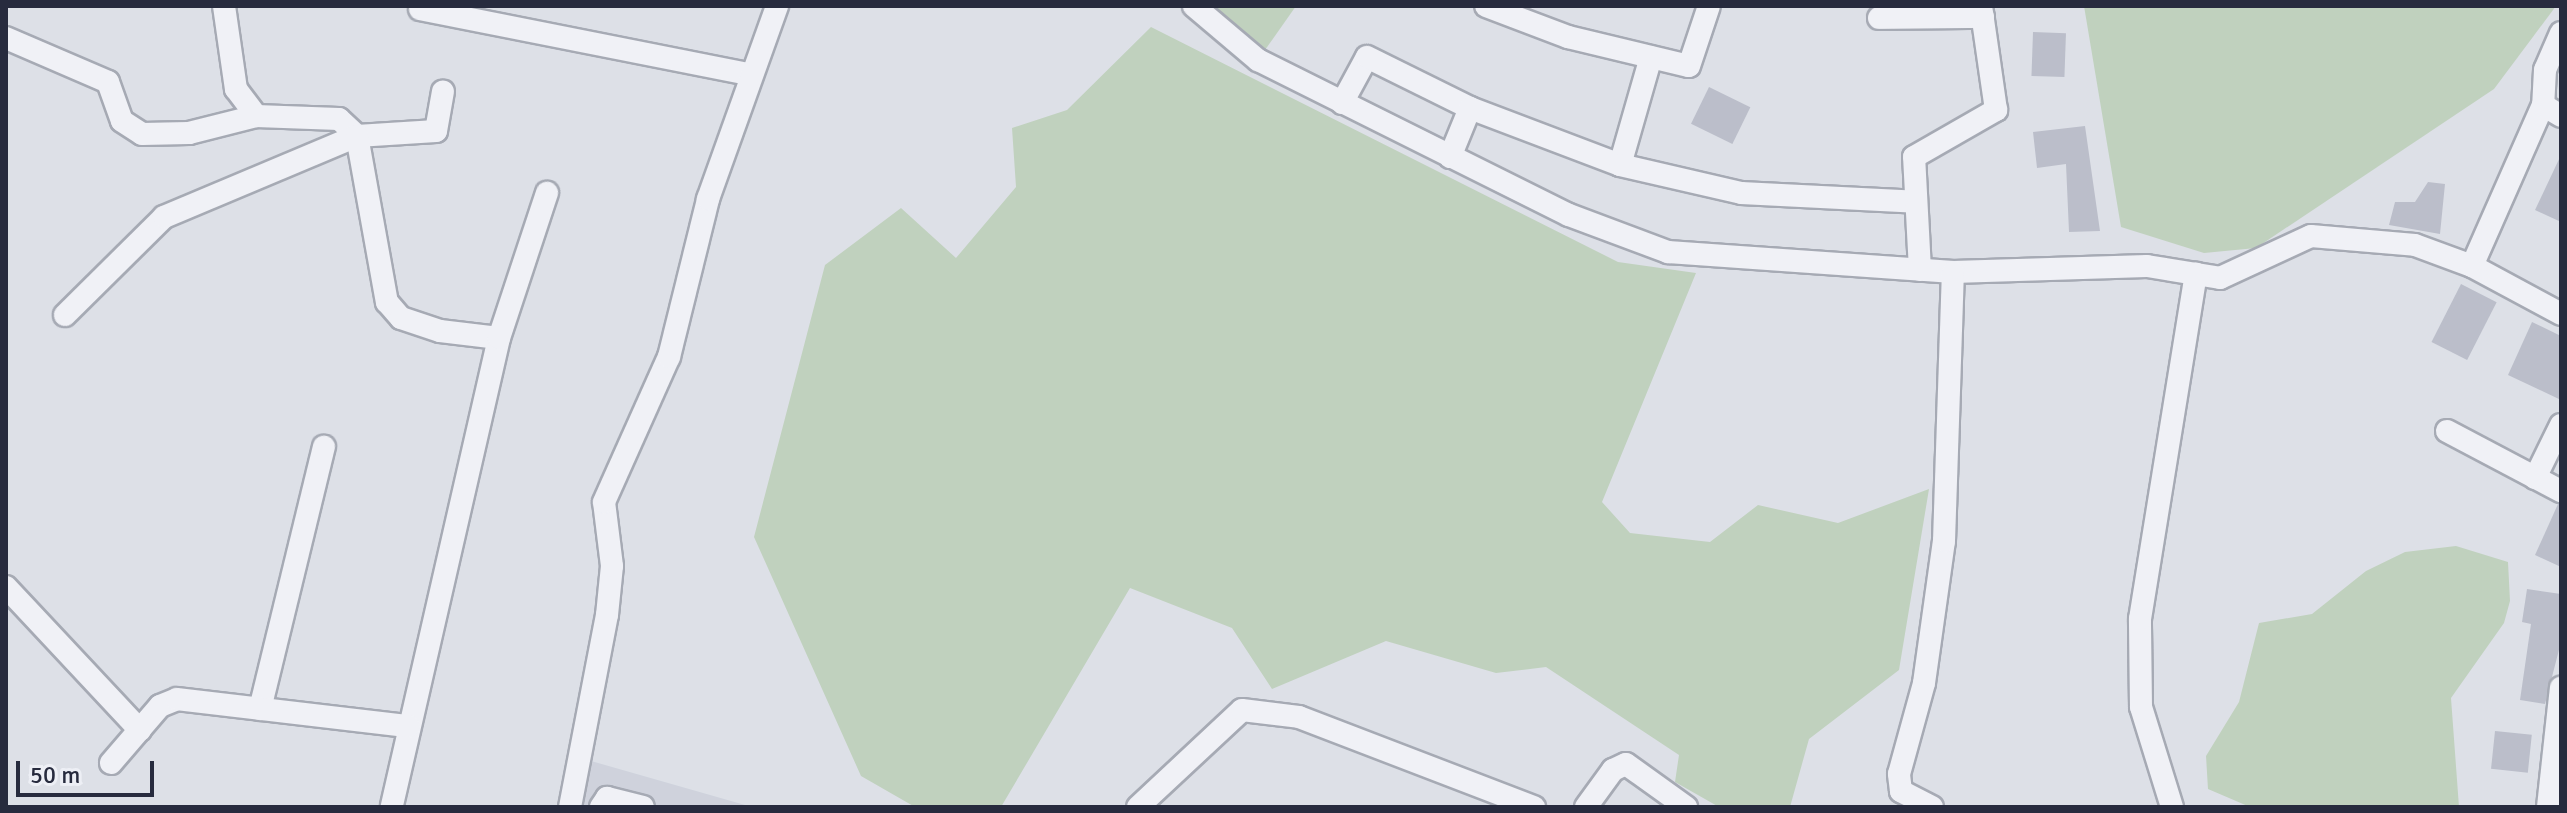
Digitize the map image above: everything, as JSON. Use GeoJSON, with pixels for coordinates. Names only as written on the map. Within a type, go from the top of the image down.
{"type":"FeatureCollection","features":[{"type":"Feature","properties":{"kind":"street"},"geometry":{"type":"LineString","coordinates":[[224,6],[236,89],[256,116]]}},
{"type":"Feature","properties":{"kind":"street"},"geometry":{"type":"LineString","coordinates":[[570,807],[608,603],[604,502],[669,357],[749,74],[777,6]]}},
{"type":"Feature","properties":{"kind":"street"},"geometry":{"type":"LineString","coordinates":[[1194,6],[1258,60],[1450,157],[1668,252],[1953,272],[2147,266],[2220,278],[2252,269],[2311,236],[2415,245],[2472,266],[2561,314]]}},
{"type":"Feature","properties":{"kind":"street"},"geometry":{"type":"LineString","coordinates":[[1486,6],[1689,66],[1709,6]]}},
{"type":"Feature","properties":{"kind":"street"},"geometry":{"type":"LineString","coordinates":[[420,9],[749,74]]}},
{"type":"Feature","properties":{"kind":"street"},"geometry":{"type":"LineString","coordinates":[[1879,18],[1982,12],[1996,110],[1914,157],[1920,270]]}},
{"type":"Feature","properties":{"kind":"street"},"geometry":{"type":"LineString","coordinates":[[2472,266],[2552,110],[2545,70],[2561,33]]}},
{"type":"Feature","properties":{"kind":"street"},"geometry":{"type":"LineString","coordinates":[[6,38],[108,82],[122,121],[142,134],[189,133],[256,116],[339,119],[357,136],[387,302],[401,318],[440,331],[499,338]]}},
{"type":"Feature","properties":{"kind":"street"},"geometry":{"type":"LineString","coordinates":[[1342,103],[1367,57],[1470,108],[1620,165],[1741,193],[1916,202]]}},
{"type":"Feature","properties":{"kind":"street"},"geometry":{"type":"LineString","coordinates":[[1620,165],[1651,57]]}},
{"type":"Feature","properties":{"kind":"street"},"geometry":{"type":"LineString","coordinates":[[65,315],[164,217],[357,136],[436,131],[443,92]]}},
{"type":"Feature","properties":{"kind":"street"},"geometry":{"type":"LineString","coordinates":[[1450,157],[1470,108]]}},
{"type":"Feature","properties":{"kind":"street"},"geometry":{"type":"LineString","coordinates":[[392,807],[408,726],[499,338],[547,193]]}},
{"type":"Feature","properties":{"kind":"street"},"geometry":{"type":"LineString","coordinates":[[1932,807],[1901,791],[1899,774],[1924,683],[1944,541],[1953,272]]}},
{"type":"Feature","properties":{"kind":"street"},"geometry":{"type":"LineString","coordinates":[[2172,807],[2141,707],[2140,619],[2196,274]]}},
{"type":"Feature","properties":{"kind":"street"},"geometry":{"type":"LineString","coordinates":[[2535,478],[2561,425]]}},
{"type":"Feature","properties":{"kind":"street"},"geometry":{"type":"LineString","coordinates":[[2447,431],[2561,491]]}},
{"type":"Feature","properties":{"kind":"street"},"geometry":{"type":"LineString","coordinates":[[260,709],[324,447]]}},
{"type":"Feature","properties":{"kind":"street"},"geometry":{"type":"LineString","coordinates":[[6,587],[140,730]]}},
{"type":"Feature","properties":{"kind":"street"},"geometry":{"type":"LineString","coordinates":[[2548,807],[2558,747],[2561,688]]}},
{"type":"Feature","properties":{"kind":"street"},"geometry":{"type":"LineString","coordinates":[[111,763],[140,730],[177,699],[408,726]]}},
{"type":"Feature","properties":{"kind":"street"},"geometry":{"type":"LineString","coordinates":[[1138,807],[1242,710],[1299,717],[1534,807]]}},
{"type":"Feature","properties":{"kind":"street"},"geometry":{"type":"LineString","coordinates":[[1586,807],[1613,770],[1626,764],[1686,807]]}},
{"type":"Feature","properties":{"kind":"street"},"geometry":{"type":"LineString","coordinates":[[601,807],[607,798],[643,807]]}},
{"type":"Feature","properties":{"kind":"shaded area"},"geometry":{"type":"Polygon","coordinates":[[[591,761],[752,807],[582,807],[591,761]]]}},
{"type":"Feature","properties":{"kind":"green space"},"geometry":{"type":"Polygon","coordinates":[[[1195,6],[1296,6],[1258,60],[1195,6]]]}},
{"type":"Feature","properties":{"kind":"green space"},"geometry":{"type":"Polygon","coordinates":[[[2084,6],[2556,6],[2494,89],[2256,248],[2204,253],[2121,227],[2084,6]]]}},
{"type":"Feature","properties":{"kind":"green space"},"geometry":{"type":"Polygon","coordinates":[[[1151,27],[1618,262],[1696,273],[1602,502],[1630,533],[1710,542],[1758,505],[1838,523],[1929,489],[1899,670],[1809,739],[1790,807],[1719,807],[1675,782],[1679,755],[1546,667],[1496,673],[1386,641],[1272,689],[1232,628],[1130,588],[1001,807],[915,807],[861,776],[754,537],[825,265],[901,208],[956,258],[1016,187],[1012,128],[1067,110],[1151,27]]]}},
{"type":"Feature","properties":{"kind":"green space"},"geometry":{"type":"Polygon","coordinates":[[[2456,546],[2508,562],[2510,601],[2504,623],[2451,698],[2459,807],[2250,807],[2208,789],[2206,756],[2239,702],[2259,623],[2312,614],[2366,571],[2405,552],[2456,546]]]}},
{"type":"Feature","properties":{"kind":"building"},"geometry":{"type":"Polygon","coordinates":[[[2033,32],[2066,33],[2064,77],[2031,76],[2033,32]]]}},
{"type":"Feature","properties":{"kind":"building"},"geometry":{"type":"Polygon","coordinates":[[[1709,87],[1750,107],[1732,144],[1691,124],[1709,87]]]}},
{"type":"Feature","properties":{"kind":"building"},"geometry":{"type":"Polygon","coordinates":[[[2085,126],[2100,231],[2069,232],[2066,164],[2037,168],[2033,132],[2085,126]]]}},
{"type":"Feature","properties":{"kind":"building"},"geometry":{"type":"Polygon","coordinates":[[[2561,155],[2561,222],[2535,210],[2561,155]]]}},
{"type":"Feature","properties":{"kind":"building"},"geometry":{"type":"Polygon","coordinates":[[[2428,182],[2445,184],[2440,234],[2389,225],[2395,202],[2415,202],[2428,182]]]}},
{"type":"Feature","properties":{"kind":"building"},"geometry":{"type":"Polygon","coordinates":[[[2461,284],[2497,302],[2467,360],[2431,342],[2461,284]]]}},
{"type":"Feature","properties":{"kind":"building"},"geometry":{"type":"Polygon","coordinates":[[[2532,322],[2561,336],[2561,400],[2508,375],[2532,322]]]}},
{"type":"Feature","properties":{"kind":"building"},"geometry":{"type":"Polygon","coordinates":[[[2558,504],[2561,505],[2561,567],[2535,555],[2558,504]]]}},
{"type":"Feature","properties":{"kind":"building"},"geometry":{"type":"Polygon","coordinates":[[[2527,589],[2561,594],[2561,642],[2545,704],[2520,700],[2531,624],[2522,622],[2527,589]]]}},
{"type":"Feature","properties":{"kind":"building"},"geometry":{"type":"Polygon","coordinates":[[[2495,731],[2532,735],[2528,773],[2491,769],[2495,731]]]}}]}
